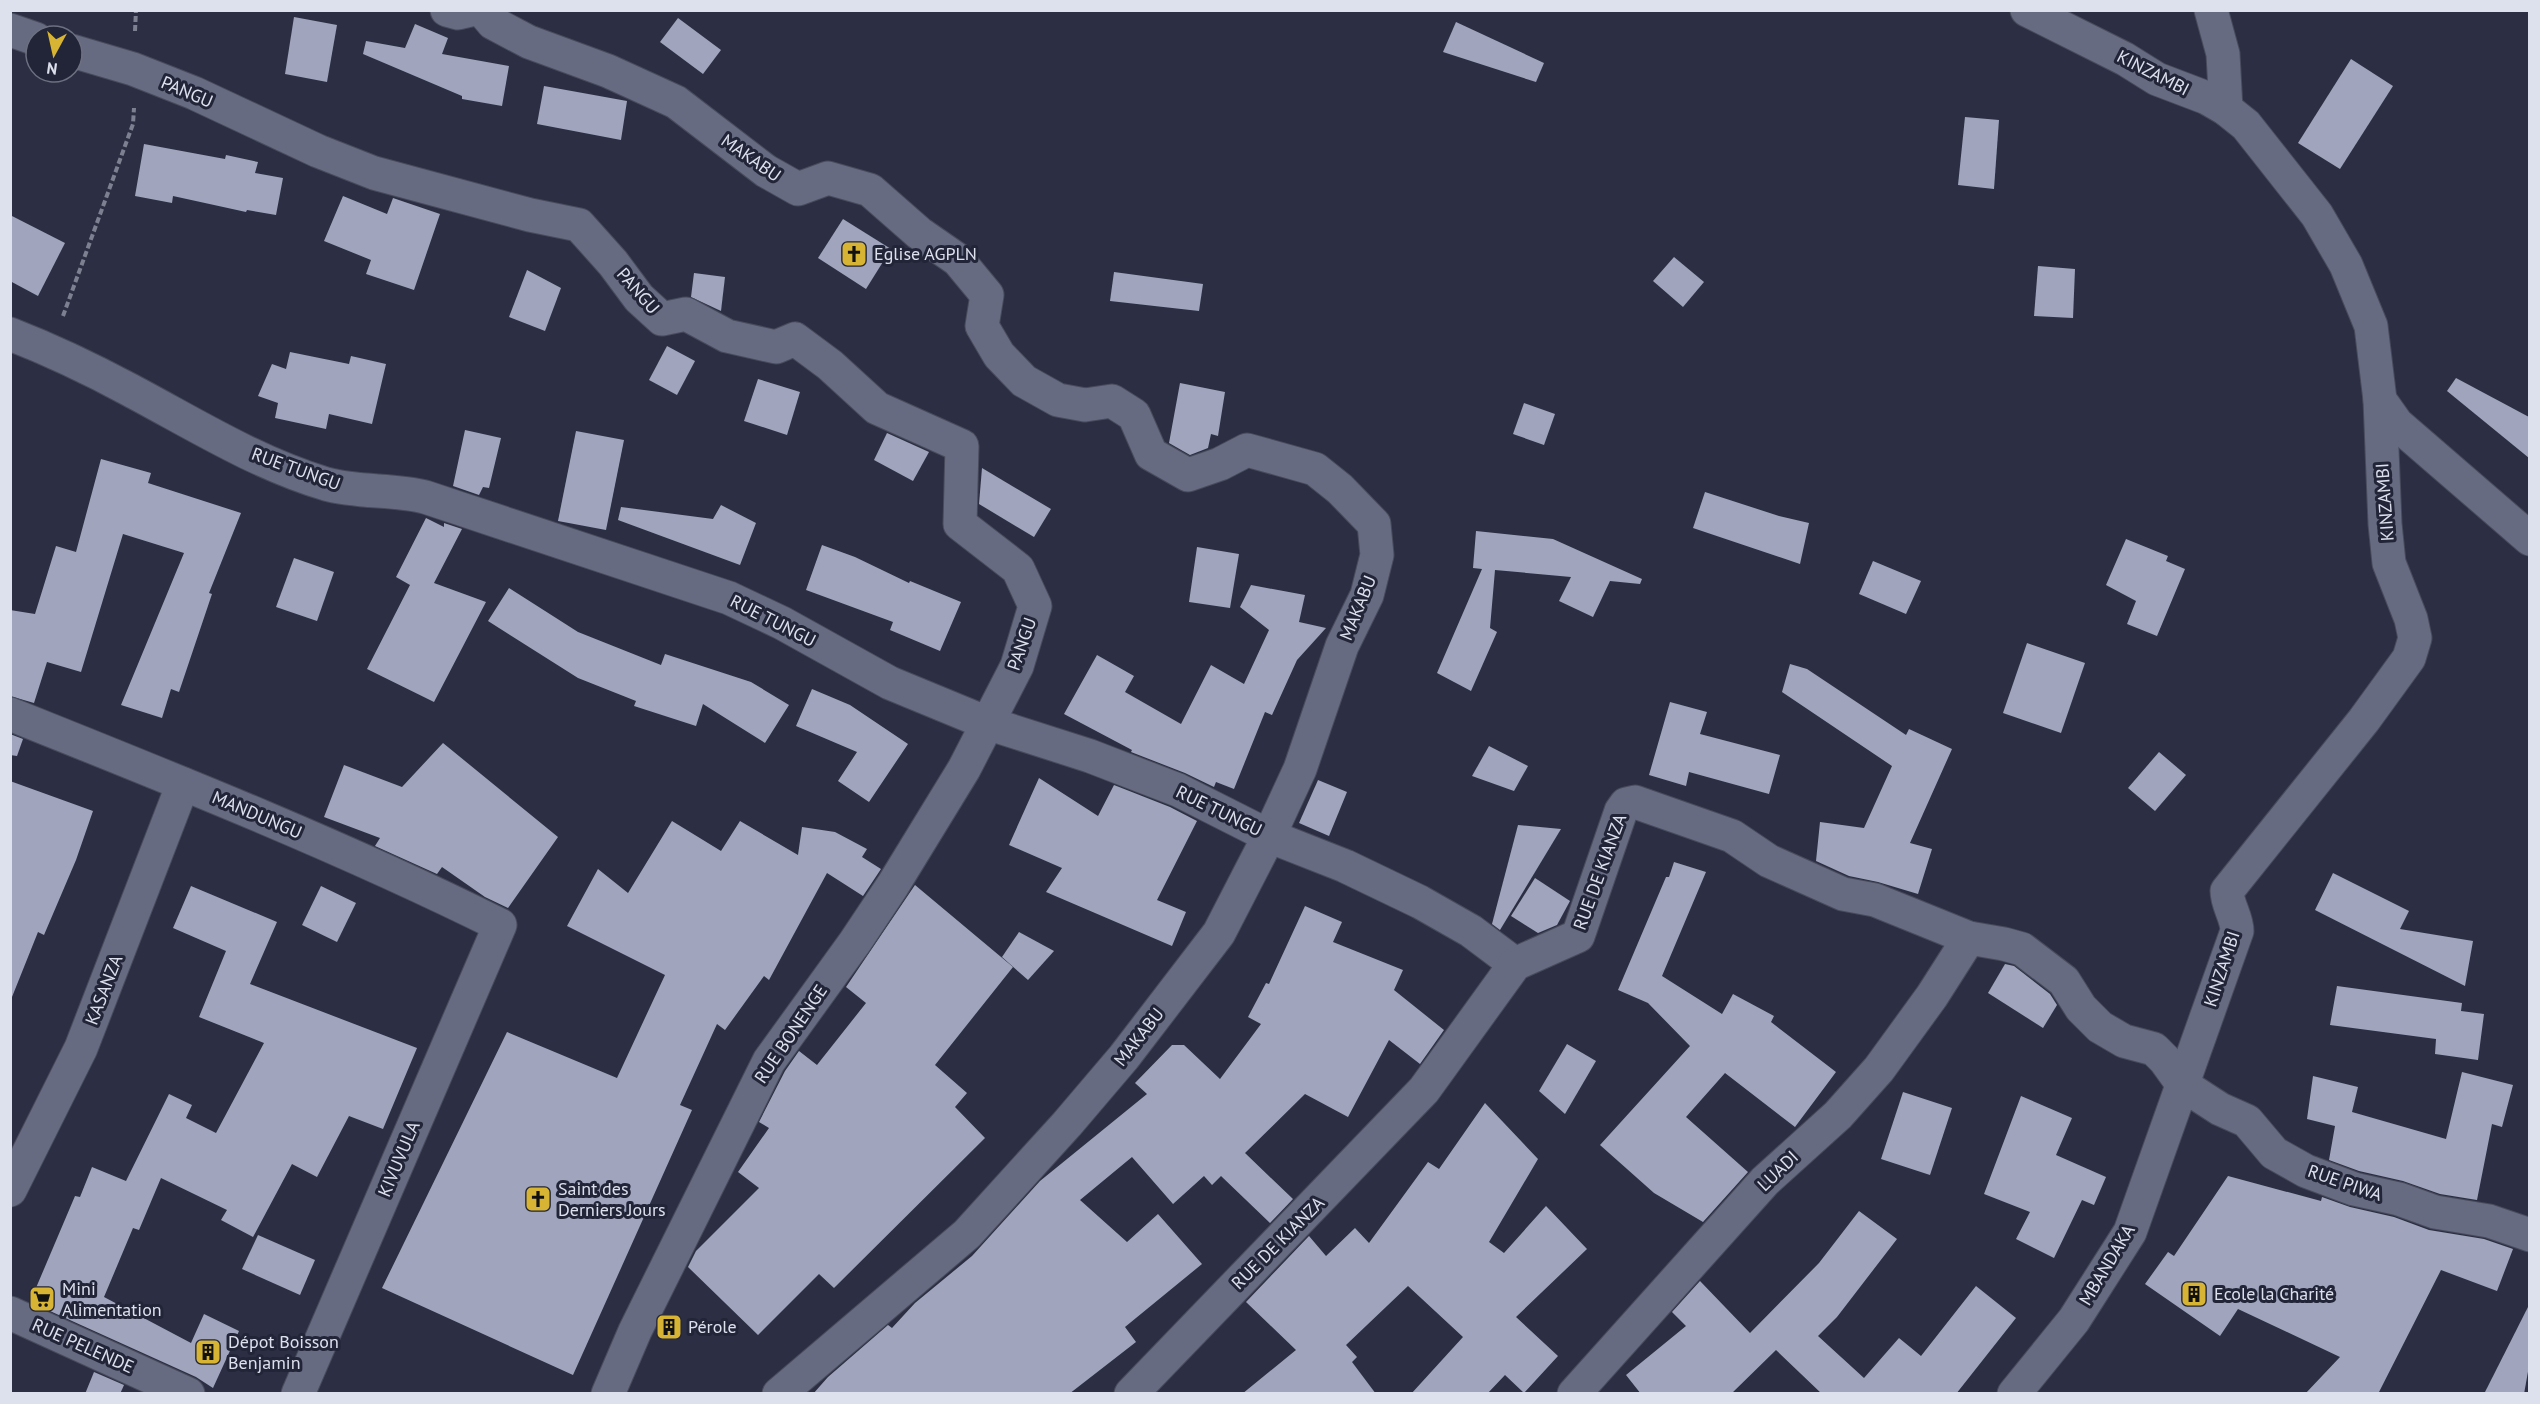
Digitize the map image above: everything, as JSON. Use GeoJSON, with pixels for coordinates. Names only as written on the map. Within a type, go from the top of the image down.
{"type":"FeatureCollection","features":[{"type":"Feature","properties":{"kind":"street"},"geometry":{"type":"LineString","coordinates":[[447,10],[458,13],[471,10]]}},
{"type":"Feature","properties":{"kind":"street","name":"MAKABU"},"geometry":{"type":"LineString","coordinates":[[482,10],[493,23],[529,42],[608,71],[676,102],[766,171],[798,189],[828,178],[870,190],[919,233],[958,260],[987,295],[982,326],[999,355],[1024,381],[1058,400],[1085,405],[1112,401],[1134,414],[1151,454],[1188,475],[1220,464],[1247,450],[1315,469],[1340,489],[1374,524],[1377,555],[1366,595],[1342,646],[1300,769],[1220,933],[1124,1057],[1067,1124],[967,1234],[779,1394]]}},
{"type":"Feature","properties":{"kind":"street","name":"KINZAMBI"},"geometry":{"type":"LineString","coordinates":[[2027,10],[2125,59],[2157,79],[2207,98],[2246,125],[2317,215],[2346,266],[2371,327],[2380,400],[2385,524],[2389,562],[2411,619],[2415,638],[2409,658],[2364,720],[2227,891],[2227,903],[2237,923],[2237,931],[2182,1085]]}},
{"type":"Feature","properties":{"kind":"street"},"geometry":{"type":"LineString","coordinates":[[2211,10],[2223,54],[2226,109]]}},
{"type":"Feature","properties":{"kind":"street","name":"PANGU"},"geometry":{"type":"LineString","coordinates":[[84,55],[133,69],[194,93],[318,151],[374,173],[530,215],[579,225],[613,263],[639,298],[662,319],[686,314],[727,336],[776,347],[795,339],[830,364],[877,408],[962,446],[960,524],[1018,569],[1035,606],[1017,666],[987,723]]}},
{"type":"Feature","properties":{"kind":"street","name":"RUE TUNGU"},"geometry":{"type":"LineString","coordinates":[[10,334],[51,350],[269,464],[328,484],[375,492],[403,492],[425,497],[729,598],[782,623],[890,682],[987,723],[1090,756],[1178,790],[1269,836],[1345,866],[1420,902],[1471,931],[1515,964]]}},
{"type":"Feature","properties":{"kind":"street"},"geometry":{"type":"LineString","coordinates":[[2380,400],[2397,424],[2529,538]]}},
{"type":"Feature","properties":{"kind":"street","name":"MANDUNGU"},"geometry":{"type":"LineString","coordinates":[[10,714],[183,784],[436,893],[500,925]]}},
{"type":"Feature","properties":{"kind":"street","name":"RUE BONENGE"},"geometry":{"type":"LineString","coordinates":[[608,1394],[640,1321],[769,1061],[893,885],[964,769],[987,723]]}},
{"type":"Feature","properties":{"kind":"street","name":"KASANZA"},"geometry":{"type":"LineString","coordinates":[[10,1190],[81,1048],[183,784]]}},
{"type":"Feature","properties":{"kind":"street","name":"RUE DE KIANZA"},"geometry":{"type":"LineString","coordinates":[[1131,1394],[1424,1090],[1515,964],[1578,936],[1621,811],[1626,804],[1635,802],[1732,836],[1769,861],[1843,894],[1875,900],[1969,938],[2004,944],[2022,950],[2064,981],[2080,1008],[2100,1027],[2124,1041],[2154,1049],[2165,1060],[2182,1085]]}},
{"type":"Feature","properties":{"kind":"street","name":"KIVUVULA"},"geometry":{"type":"LineString","coordinates":[[298,1394],[500,925]]}},
{"type":"Feature","properties":{"kind":"street","name":"LUADI"},"geometry":{"type":"LineString","coordinates":[[1574,1394],[1766,1181],[1838,1115],[1879,1069],[1932,996],[1969,938]]}},
{"type":"Feature","properties":{"kind":"street","name":"RUE PIWA"},"geometry":{"type":"LineString","coordinates":[[2182,1085],[2220,1109],[2247,1120],[2274,1154],[2306,1171],[2354,1189],[2435,1212],[2489,1221],[2529,1235]]}},
{"type":"Feature","properties":{"kind":"street","name":"MBANDAKA"},"geometry":{"type":"LineString","coordinates":[[2014,1394],[2074,1320],[2130,1232],[2182,1085]]}},
{"type":"Feature","properties":{"kind":"street","name":"RUE PELENDE"},"geometry":{"type":"LineString","coordinates":[[10,1313],[188,1394]]}},
{"type":"Feature","properties":{"kind":"path"},"geometry":{"type":"LineString","coordinates":[[51,350],[134,124],[133,69],[136,10]]}},
{"type":"Feature","properties":{"kind":"building"},"geometry":{"type":"Polygon","coordinates":[[[294,17],[337,25],[327,82],[285,74],[294,17]]]}},
{"type":"Feature","properties":{"kind":"building"},"geometry":{"type":"Polygon","coordinates":[[[678,18],[721,50],[703,74],[660,42],[678,18]]]}},
{"type":"Feature","properties":{"kind":"building"},"geometry":{"type":"Polygon","coordinates":[[[1456,22],[1544,63],[1536,82],[1443,52],[1456,22]]]}},
{"type":"Feature","properties":{"kind":"building"},"geometry":{"type":"Polygon","coordinates":[[[415,24],[448,38],[442,54],[509,66],[502,106],[462,99],[462,96],[363,54],[366,41],[405,48],[415,24]]]}},
{"type":"Feature","properties":{"kind":"building"},"geometry":{"type":"Polygon","coordinates":[[[2351,59],[2393,86],[2340,169],[2298,143],[2351,59]]]}},
{"type":"Feature","properties":{"kind":"building"},"geometry":{"type":"Polygon","coordinates":[[[544,86],[627,101],[621,140],[537,124],[544,86]]]}},
{"type":"Feature","properties":{"kind":"building"},"geometry":{"type":"Polygon","coordinates":[[[1965,117],[1999,120],[1994,189],[1958,185],[1965,117]]]}},
{"type":"Feature","properties":{"kind":"building"},"geometry":{"type":"Polygon","coordinates":[[[144,144],[225,159],[226,155],[258,162],[255,173],[283,178],[276,215],[247,210],[246,212],[173,196],[172,203],[135,196],[144,144]]]}},
{"type":"Feature","properties":{"kind":"building"},"geometry":{"type":"Polygon","coordinates":[[[343,196],[387,214],[393,198],[440,214],[414,290],[366,274],[371,260],[324,241],[343,196]]]}},
{"type":"Feature","properties":{"kind":"building"},"geometry":{"type":"Polygon","coordinates":[[[10,215],[65,243],[38,296],[10,281],[10,215]]]}},
{"type":"Feature","properties":{"kind":"building","name":"Eglise AGPLN"},"geometry":{"type":"Polygon","coordinates":[[[843,219],[891,249],[866,289],[818,258],[843,219]]]}},
{"type":"Feature","properties":{"kind":"building"},"geometry":{"type":"Polygon","coordinates":[[[1674,257],[1704,282],[1683,307],[1653,281],[1674,257]]]}},
{"type":"Feature","properties":{"kind":"building"},"geometry":{"type":"Polygon","coordinates":[[[2038,266],[2075,269],[2073,318],[2034,316],[2038,266]]]}},
{"type":"Feature","properties":{"kind":"building"},"geometry":{"type":"Polygon","coordinates":[[[527,270],[561,288],[545,331],[509,317],[527,270]]]}},
{"type":"Feature","properties":{"kind":"building"},"geometry":{"type":"Polygon","coordinates":[[[1114,272],[1203,284],[1199,311],[1110,301],[1114,272]]]}},
{"type":"Feature","properties":{"kind":"building"},"geometry":{"type":"Polygon","coordinates":[[[694,273],[725,277],[721,311],[691,297],[694,273]]]}},
{"type":"Feature","properties":{"kind":"building"},"geometry":{"type":"Polygon","coordinates":[[[667,346],[695,361],[677,395],[649,380],[667,346]]]}},
{"type":"Feature","properties":{"kind":"building"},"geometry":{"type":"Polygon","coordinates":[[[290,352],[349,364],[351,356],[386,364],[372,424],[329,414],[326,429],[275,418],[278,403],[258,396],[272,364],[286,369],[290,352]]]}},
{"type":"Feature","properties":{"kind":"building"},"geometry":{"type":"Polygon","coordinates":[[[2456,378],[2529,417],[2529,458],[2447,391],[2456,378]]]}},
{"type":"Feature","properties":{"kind":"building"},"geometry":{"type":"Polygon","coordinates":[[[758,379],[800,392],[787,435],[744,421],[758,379]]]}},
{"type":"Feature","properties":{"kind":"building"},"geometry":{"type":"Polygon","coordinates":[[[1180,383],[1225,392],[1218,436],[1211,434],[1208,448],[1190,455],[1169,443],[1180,383]]]}},
{"type":"Feature","properties":{"kind":"building"},"geometry":{"type":"Polygon","coordinates":[[[1524,403],[1555,414],[1544,445],[1513,434],[1524,403]]]}},
{"type":"Feature","properties":{"kind":"building"},"geometry":{"type":"Polygon","coordinates":[[[465,430],[501,438],[489,488],[483,487],[479,495],[453,486],[465,430]]]}},
{"type":"Feature","properties":{"kind":"building"},"geometry":{"type":"Polygon","coordinates":[[[576,431],[624,440],[606,530],[558,521],[576,431]]]}},
{"type":"Feature","properties":{"kind":"building"},"geometry":{"type":"Polygon","coordinates":[[[887,433],[929,452],[913,481],[874,460],[887,433]]]}},
{"type":"Feature","properties":{"kind":"building"},"geometry":{"type":"Polygon","coordinates":[[[101,459],[151,473],[148,483],[241,513],[209,593],[212,594],[179,692],[171,689],[162,718],[121,705],[184,553],[123,534],[81,672],[47,662],[34,703],[10,696],[10,610],[35,614],[56,546],[76,552],[101,459]]]}},
{"type":"Feature","properties":{"kind":"building"},"geometry":{"type":"Polygon","coordinates":[[[982,468],[1051,509],[1034,537],[979,504],[982,468]]]}},
{"type":"Feature","properties":{"kind":"building"},"geometry":{"type":"Polygon","coordinates":[[[1705,492],[1779,516],[1809,523],[1800,564],[1693,528],[1705,492]]]}},
{"type":"Feature","properties":{"kind":"building"},"geometry":{"type":"Polygon","coordinates":[[[721,505],[756,523],[740,565],[618,520],[621,507],[713,519],[721,505]]]}},
{"type":"Feature","properties":{"kind":"building"},"geometry":{"type":"Polygon","coordinates":[[[426,518],[444,527],[444,523],[462,529],[434,583],[486,602],[434,702],[367,669],[410,585],[396,577],[426,518]]]}},
{"type":"Feature","properties":{"kind":"building"},"geometry":{"type":"Polygon","coordinates":[[[1476,531],[1553,539],[1642,579],[1640,584],[1610,581],[1593,617],[1559,601],[1571,577],[1495,570],[1490,628],[1497,632],[1471,691],[1437,673],[1482,569],[1473,568],[1476,531]]]}},
{"type":"Feature","properties":{"kind":"building"},"geometry":{"type":"Polygon","coordinates":[[[2126,539],[2168,556],[2166,561],[2185,569],[2157,636],[2127,624],[2136,601],[2106,585],[2126,539]]]}},
{"type":"Feature","properties":{"kind":"building"},"geometry":{"type":"Polygon","coordinates":[[[822,545],[855,557],[909,583],[910,581],[961,602],[940,651],[890,630],[893,622],[806,590],[822,545]]]}},
{"type":"Feature","properties":{"kind":"building"},"geometry":{"type":"Polygon","coordinates":[[[1197,547],[1239,554],[1230,608],[1189,602],[1197,547]]]}},
{"type":"Feature","properties":{"kind":"building"},"geometry":{"type":"Polygon","coordinates":[[[294,558],[334,572],[317,621],[276,607],[294,558]]]}},
{"type":"Feature","properties":{"kind":"building"},"geometry":{"type":"Polygon","coordinates":[[[1873,561],[1921,581],[1906,614],[1859,594],[1873,561]]]}},
{"type":"Feature","properties":{"kind":"building"},"geometry":{"type":"Polygon","coordinates":[[[1251,585],[1305,595],[1299,622],[1326,628],[1297,660],[1272,715],[1265,712],[1234,789],[1216,782],[1214,787],[1131,752],[1132,750],[1064,714],[1097,655],[1134,676],[1125,692],[1181,724],[1211,665],[1244,684],[1269,630],[1240,607],[1251,585]]]}},
{"type":"Feature","properties":{"kind":"building"},"geometry":{"type":"Polygon","coordinates":[[[509,588],[578,632],[661,665],[665,654],[751,682],[789,705],[765,743],[703,704],[696,726],[634,706],[636,701],[578,678],[488,621],[509,588]]]}},
{"type":"Feature","properties":{"kind":"building"},"geometry":{"type":"Polygon","coordinates":[[[2027,643],[2085,663],[2061,733],[2003,713],[2027,643]]]}},
{"type":"Feature","properties":{"kind":"building"},"geometry":{"type":"Polygon","coordinates":[[[1790,664],[1807,669],[1906,735],[1909,729],[1952,749],[1910,843],[1932,849],[1918,894],[1849,876],[1816,861],[1820,822],[1864,828],[1892,766],[1782,692],[1790,664]]]}},
{"type":"Feature","properties":{"kind":"building"},"geometry":{"type":"Polygon","coordinates":[[[812,689],[850,705],[908,744],[869,802],[838,781],[857,752],[796,726],[812,689]]]}},
{"type":"Feature","properties":{"kind":"building"},"geometry":{"type":"Polygon","coordinates":[[[1670,702],[1707,712],[1700,734],[1780,755],[1769,794],[1689,772],[1686,786],[1649,775],[1670,702]]]}},
{"type":"Feature","properties":{"kind":"building"},"geometry":{"type":"Polygon","coordinates":[[[10,734],[23,739],[17,756],[10,755],[10,734]]]}},
{"type":"Feature","properties":{"kind":"building"},"geometry":{"type":"Polygon","coordinates":[[[443,743],[558,837],[508,908],[485,897],[442,867],[437,874],[375,846],[380,838],[324,817],[344,765],[402,787],[443,743]]]}},
{"type":"Feature","properties":{"kind":"building"},"geometry":{"type":"Polygon","coordinates":[[[1489,746],[1528,766],[1514,791],[1472,776],[1489,746]]]}},
{"type":"Feature","properties":{"kind":"building"},"geometry":{"type":"Polygon","coordinates":[[[2159,752],[2186,775],[2155,811],[2128,788],[2159,752]]]}},
{"type":"Feature","properties":{"kind":"building"},"geometry":{"type":"Polygon","coordinates":[[[1039,778],[1098,816],[1114,785],[1170,807],[1197,821],[1157,900],[1186,912],[1172,946],[1046,892],[1062,868],[1009,845],[1039,778]]]}},
{"type":"Feature","properties":{"kind":"building"},"geometry":{"type":"Polygon","coordinates":[[[1318,780],[1347,792],[1329,836],[1299,823],[1318,780]]]}},
{"type":"Feature","properties":{"kind":"building"},"geometry":{"type":"Polygon","coordinates":[[[10,781],[93,811],[76,860],[44,935],[38,932],[12,997],[10,996],[10,781]]]}},
{"type":"Feature","properties":{"kind":"building","name":"Saint des Derniers Jours"},"geometry":{"type":"Polygon","coordinates":[[[672,821],[721,851],[740,821],[798,855],[802,827],[835,832],[867,849],[862,857],[881,869],[863,896],[827,873],[769,980],[764,976],[725,1030],[717,1024],[680,1105],[692,1110],[573,1375],[382,1288],[507,1032],[617,1078],[665,975],[567,926],[598,869],[628,893],[672,821]]]}},
{"type":"Feature","properties":{"kind":"building"},"geometry":{"type":"Polygon","coordinates":[[[1518,825],[1561,829],[1500,930],[1492,924],[1518,825]]]}},
{"type":"Feature","properties":{"kind":"building"},"geometry":{"type":"Polygon","coordinates":[[[1674,862],[1706,872],[1662,976],[1722,1014],[1733,994],[1774,1016],[1771,1022],[1836,1072],[1795,1127],[1725,1073],[1686,1117],[1748,1172],[1703,1222],[1654,1193],[1600,1145],[1690,1046],[1648,1003],[1618,990],[1674,862]]]}},
{"type":"Feature","properties":{"kind":"building"},"geometry":{"type":"Polygon","coordinates":[[[2333,873],[2409,911],[2400,929],[2473,941],[2465,986],[2315,910],[2333,873]]]}},
{"type":"Feature","properties":{"kind":"building"},"geometry":{"type":"Polygon","coordinates":[[[1535,878],[1570,901],[1557,925],[1538,933],[1511,916],[1535,878]]]}},
{"type":"Feature","properties":{"kind":"building"},"geometry":{"type":"Polygon","coordinates":[[[915,885],[1013,967],[935,1065],[967,1093],[955,1107],[985,1138],[834,1288],[819,1274],[758,1335],[688,1267],[696,1251],[759,1188],[738,1172],[769,1128],[759,1122],[785,1071],[799,1051],[817,1065],[866,1003],[846,987],[915,885]]]}},
{"type":"Feature","properties":{"kind":"building"},"geometry":{"type":"Polygon","coordinates":[[[191,886],[277,922],[250,984],[417,1048],[383,1129],[349,1116],[317,1177],[292,1164],[253,1237],[221,1220],[227,1210],[161,1178],[139,1230],[133,1228],[104,1297],[191,1343],[204,1314],[239,1331],[213,1388],[196,1377],[30,1302],[75,1196],[80,1197],[92,1167],[126,1181],[169,1094],[192,1105],[186,1118],[216,1133],[264,1043],[199,1017],[226,951],[173,928],[191,886]]]}},
{"type":"Feature","properties":{"kind":"building"},"geometry":{"type":"Polygon","coordinates":[[[321,886],[356,903],[337,942],[302,925],[321,886]]]}},
{"type":"Feature","properties":{"kind":"building"},"geometry":{"type":"Polygon","coordinates":[[[1305,906],[1342,922],[1333,942],[1403,970],[1394,990],[1444,1030],[1420,1064],[1389,1040],[1348,1117],[1305,1094],[1245,1153],[1293,1199],[1270,1223],[1221,1176],[1212,1185],[1204,1176],[1173,1204],[1132,1157],[1080,1200],[1127,1242],[1158,1214],[1202,1264],[1125,1327],[1136,1342],[1069,1394],[813,1394],[828,1377],[888,1325],[892,1328],[915,1303],[972,1256],[1040,1181],[1147,1094],[1135,1083],[1172,1045],[1184,1045],[1220,1079],[1261,1024],[1248,1017],[1266,983],[1269,984],[1305,906]]]}},
{"type":"Feature","properties":{"kind":"building"},"geometry":{"type":"Polygon","coordinates":[[[1019,932],[1054,951],[1028,980],[1002,957],[1019,932]]]}},
{"type":"Feature","properties":{"kind":"building"},"geometry":{"type":"Polygon","coordinates":[[[2005,964],[2014,966],[2050,994],[2057,1005],[2043,1028],[1988,993],[2005,964]]]}},
{"type":"Feature","properties":{"kind":"building"},"geometry":{"type":"Polygon","coordinates":[[[2337,986],[2462,1003],[2461,1011],[2484,1014],[2478,1060],[2435,1054],[2436,1039],[2330,1025],[2337,986]]]}},
{"type":"Feature","properties":{"kind":"building"},"geometry":{"type":"Polygon","coordinates":[[[1567,1044],[1596,1061],[1565,1114],[1539,1091],[1567,1044]]]}},
{"type":"Feature","properties":{"kind":"building"},"geometry":{"type":"Polygon","coordinates":[[[2462,1072],[2513,1085],[2502,1127],[2492,1124],[2477,1200],[2440,1194],[2329,1160],[2335,1126],[2307,1119],[2313,1076],[2358,1087],[2352,1112],[2446,1139],[2462,1072]]]}},
{"type":"Feature","properties":{"kind":"building"},"geometry":{"type":"Polygon","coordinates":[[[1903,1092],[1952,1108],[1930,1175],[1881,1159],[1903,1092]]]}},
{"type":"Feature","properties":{"kind":"building"},"geometry":{"type":"Polygon","coordinates":[[[2021,1096],[2072,1118],[2056,1155],[2106,1177],[2094,1205],[2082,1200],[2054,1258],[2016,1239],[2030,1212],[1984,1194],[2021,1096]]]}},
{"type":"Feature","properties":{"kind":"building"},"geometry":{"type":"Polygon","coordinates":[[[1485,1103],[1538,1159],[1489,1242],[1504,1253],[1546,1206],[1587,1249],[1516,1317],[1558,1356],[1524,1393],[1505,1375],[1487,1394],[1411,1394],[1463,1337],[1408,1286],[1346,1345],[1357,1357],[1352,1362],[1376,1394],[1242,1394],[1296,1350],[1246,1302],[1309,1236],[1326,1256],[1355,1228],[1369,1243],[1428,1162],[1439,1169],[1485,1103]]]}},
{"type":"Feature","properties":{"kind":"building"},"geometry":{"type":"Polygon","coordinates":[[[2228,1176],[2321,1201],[2322,1197],[2350,1207],[2394,1217],[2429,1230],[2484,1239],[2513,1249],[2497,1291],[2441,1270],[2378,1394],[2305,1394],[2340,1357],[2238,1309],[2220,1336],[2145,1284],[2168,1252],[2174,1256],[2228,1176]]]}},
{"type":"Feature","properties":{"kind":"building"},"geometry":{"type":"Polygon","coordinates":[[[1859,1211],[1897,1239],[1837,1317],[1818,1336],[1864,1378],[1899,1338],[1921,1356],[1976,1286],[2016,1318],[1956,1394],[1822,1394],[1776,1350],[1731,1394],[1641,1394],[1626,1375],[1686,1326],[1672,1312],[1700,1281],[1750,1333],[1819,1263],[1859,1211]]]}},
{"type":"Feature","properties":{"kind":"building"},"geometry":{"type":"Polygon","coordinates":[[[258,1235],[315,1260],[300,1295],[242,1269],[258,1235]]]}},
{"type":"Feature","properties":{"kind":"building"},"geometry":{"type":"Polygon","coordinates":[[[2529,1305],[2529,1366],[2524,1394],[2484,1394],[2529,1305]]]}},
{"type":"Feature","properties":{"kind":"building"},"geometry":{"type":"Polygon","coordinates":[[[94,1372],[124,1385],[120,1394],[85,1394],[94,1372]]]}},
{"type":"Feature","properties":{"kind":"place","name":"Eglise AGPLN"},"geometry":{"type":"Point","coordinates":[854,254]}},
{"type":"Feature","properties":{"kind":"place","name":"Saint des Derniers Jours"},"geometry":{"type":"Point","coordinates":[538,1199]}},
{"type":"Feature","properties":{"kind":"place","name":"Ecole la Charité"},"geometry":{"type":"Point","coordinates":[2194,1294]}},
{"type":"Feature","properties":{"kind":"place","name":"Mini Alimentation"},"geometry":{"type":"Point","coordinates":[42,1299]}},
{"type":"Feature","properties":{"kind":"place","name":"Pérole"},"geometry":{"type":"Point","coordinates":[669,1327]}},
{"type":"Feature","properties":{"kind":"place","name":"Dépot Boisson Benjamin"},"geometry":{"type":"Point","coordinates":[208,1352]}}]}
